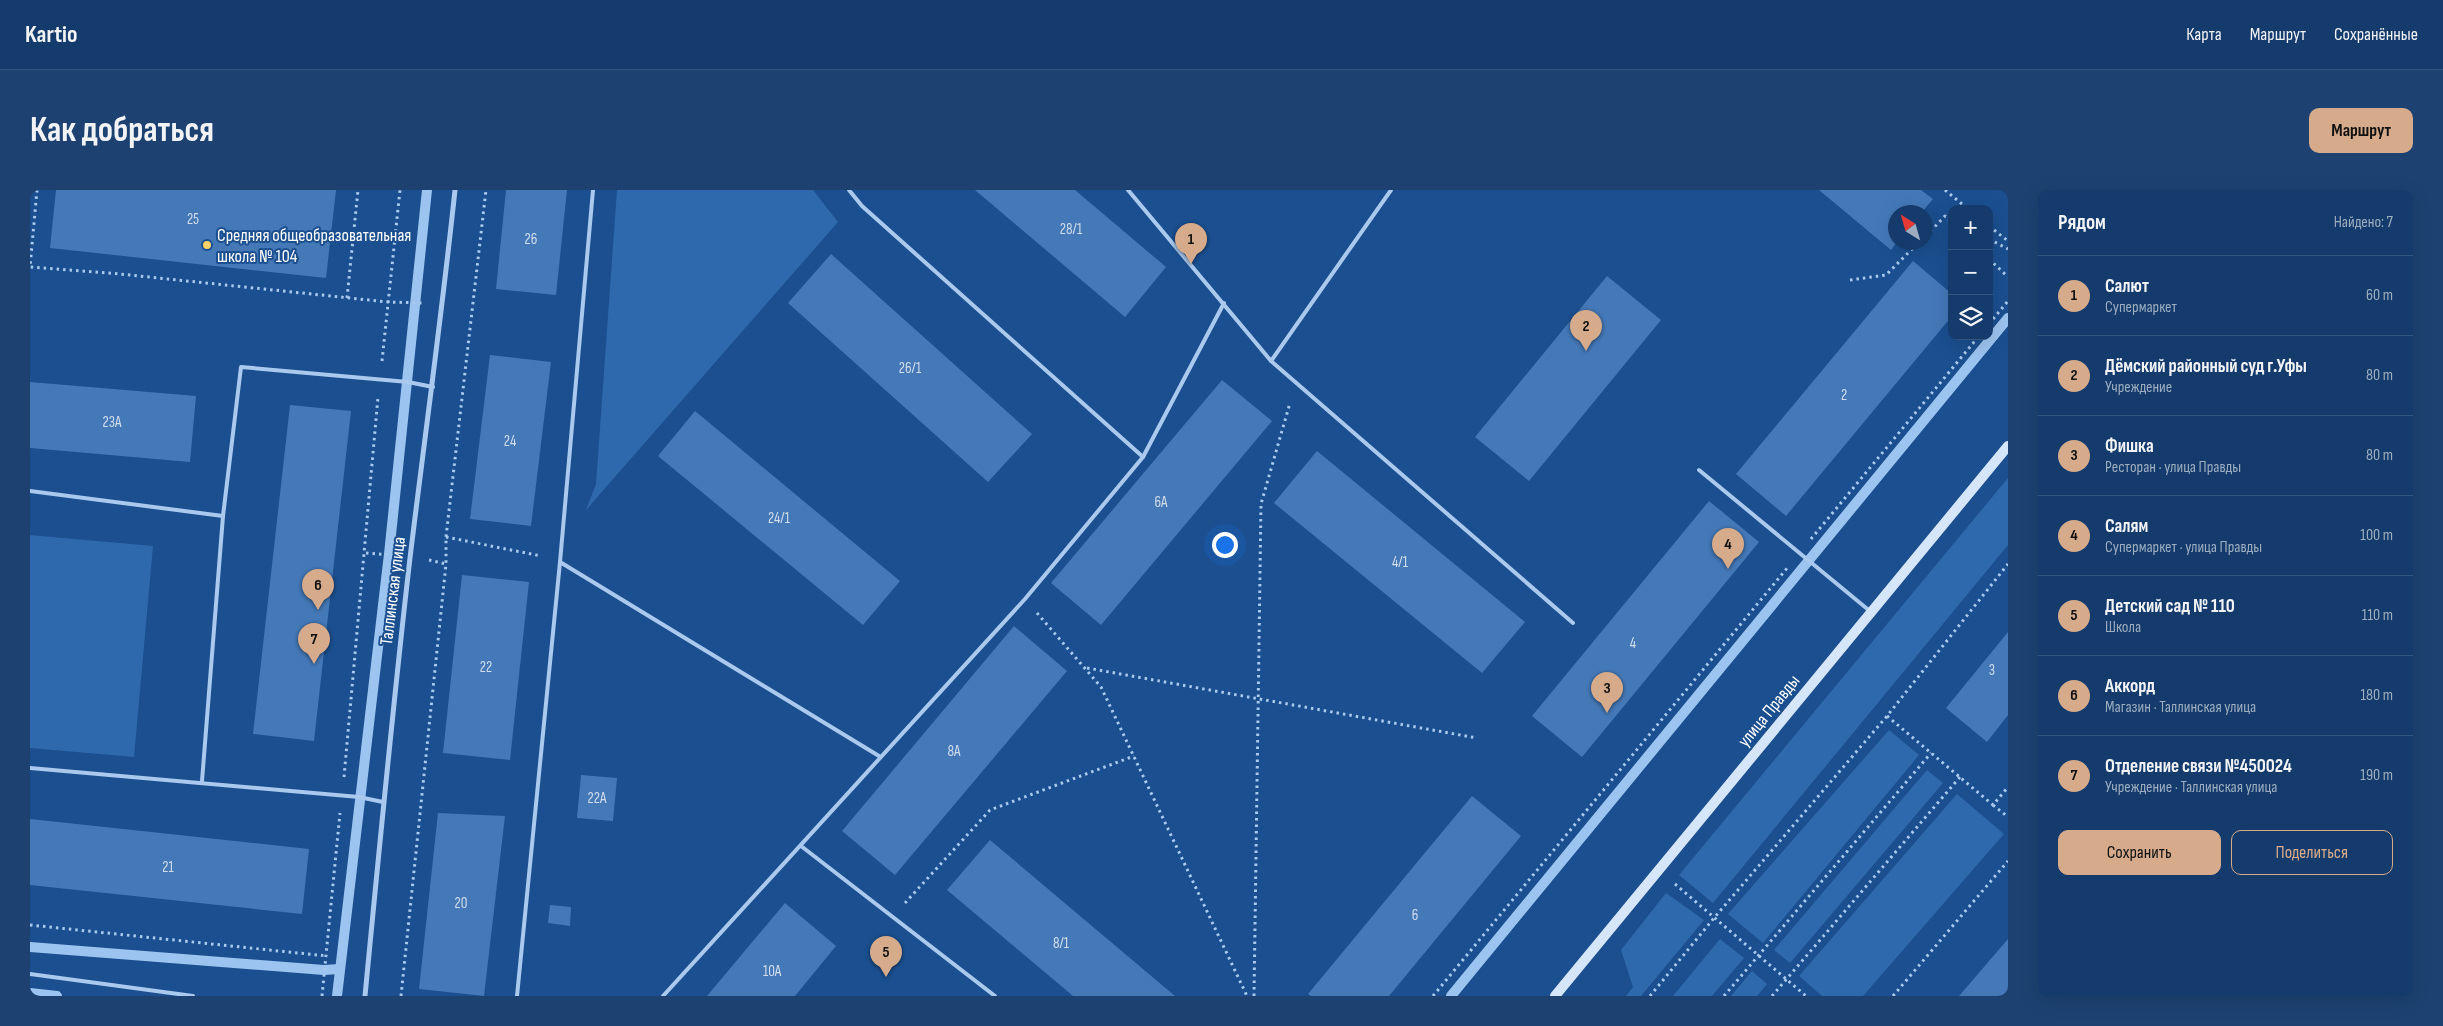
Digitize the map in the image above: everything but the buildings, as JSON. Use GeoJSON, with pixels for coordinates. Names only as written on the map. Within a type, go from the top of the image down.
{"type":"FeatureCollection","features":[{"type":"Feature","properties":{"kind":"main road","name":"улица Правды"},"geometry":{"type":"LineString","coordinates":[[1555,996],[2008,446]]}},
{"type":"Feature","properties":{"kind":"street","name":"Таллинская улица"},"geometry":{"type":"LineString","coordinates":[[365,996],[383,802],[410,556],[433,387],[456,190]]}},
{"type":"Feature","properties":{"kind":"lane"},"geometry":{"type":"LineString","coordinates":[[518,996],[560,562],[593,190]]}},
{"type":"Feature","properties":{"kind":"lane"},"geometry":{"type":"LineString","coordinates":[[849,190],[862,206],[1143,457]]}},
{"type":"Feature","properties":{"kind":"lane"},"geometry":{"type":"LineString","coordinates":[[1128,190],[1272,361],[1573,623]]}},
{"type":"Feature","properties":{"kind":"lane"},"geometry":{"type":"LineString","coordinates":[[1272,361],[1391,190]]}},
{"type":"Feature","properties":{"kind":"lane"},"geometry":{"type":"LineString","coordinates":[[663,996],[801,846],[879,756],[1025,599],[1143,457],[1224,303]]}},
{"type":"Feature","properties":{"kind":"lane"},"geometry":{"type":"LineString","coordinates":[[202,782],[223,516],[241,367],[380,379],[433,387]]}},
{"type":"Feature","properties":{"kind":"lane"},"geometry":{"type":"LineString","coordinates":[[1699,470],[1871,612]]}},
{"type":"Feature","properties":{"kind":"lane"},"geometry":{"type":"LineString","coordinates":[[30,491],[223,516]]}},
{"type":"Feature","properties":{"kind":"lane"},"geometry":{"type":"LineString","coordinates":[[560,562],[879,756]]}},
{"type":"Feature","properties":{"kind":"lane"},"geometry":{"type":"LineString","coordinates":[[30,768],[342,795],[383,802]]}},
{"type":"Feature","properties":{"kind":"lane"},"geometry":{"type":"LineString","coordinates":[[801,846],[891,918],[995,996]]}},
{"type":"Feature","properties":{"kind":"lane"},"geometry":{"type":"LineString","coordinates":[[30,974],[193,996]]}},
{"type":"Feature","properties":{"kind":"path"},"geometry":{"type":"LineString","coordinates":[[37,190],[30,267],[120,274],[388,302],[416,302],[442,306]]}},
{"type":"Feature","properties":{"kind":"path"},"geometry":{"type":"LineString","coordinates":[[347,298],[358,190]]}},
{"type":"Feature","properties":{"kind":"path"},"geometry":{"type":"LineString","coordinates":[[322,996],[366,553],[380,379],[400,190]]}},
{"type":"Feature","properties":{"kind":"path"},"geometry":{"type":"LineString","coordinates":[[401,996],[446,564],[446,537],[486,190]]}},
{"type":"Feature","properties":{"kind":"path"},"geometry":{"type":"LineString","coordinates":[[1945,190],[1963,205]]}},
{"type":"Feature","properties":{"kind":"path"},"geometry":{"type":"LineString","coordinates":[[1933,229],[1945,216],[1948,218]]}},
{"type":"Feature","properties":{"kind":"path"},"geometry":{"type":"LineString","coordinates":[[1993,229],[2008,241]]}},
{"type":"Feature","properties":{"kind":"path"},"geometry":{"type":"LineString","coordinates":[[1993,241],[2008,249]]}},
{"type":"Feature","properties":{"kind":"path"},"geometry":{"type":"LineString","coordinates":[[1850,280],[1886,275],[1911,250]]}},
{"type":"Feature","properties":{"kind":"path"},"geometry":{"type":"LineString","coordinates":[[1993,263],[2008,277]]}},
{"type":"Feature","properties":{"kind":"path"},"geometry":{"type":"LineString","coordinates":[[1993,319],[2008,301]]}},
{"type":"Feature","properties":{"kind":"path"},"geometry":{"type":"LineString","coordinates":[[1433,996],[1976,340]]}},
{"type":"Feature","properties":{"kind":"path"},"geometry":{"type":"LineString","coordinates":[[1254,996],[1261,504],[1296,382]]}},
{"type":"Feature","properties":{"kind":"path"},"geometry":{"type":"LineString","coordinates":[[446,537],[528,552],[560,562]]}},
{"type":"Feature","properties":{"kind":"path"},"geometry":{"type":"LineString","coordinates":[[1650,996],[1886,716],[2008,564]]}},
{"type":"Feature","properties":{"kind":"path"},"geometry":{"type":"LineString","coordinates":[[1025,599],[1101,687],[1247,996]]}},
{"type":"Feature","properties":{"kind":"path"},"geometry":{"type":"LineString","coordinates":[[1085,668],[1477,738]]}},
{"type":"Feature","properties":{"kind":"path"},"geometry":{"type":"LineString","coordinates":[[1886,716],[2008,817]]}},
{"type":"Feature","properties":{"kind":"path"},"geometry":{"type":"LineString","coordinates":[[1724,996],[1931,753]]}},
{"type":"Feature","properties":{"kind":"path"},"geometry":{"type":"LineString","coordinates":[[891,918],[990,810],[1134,756]]}},
{"type":"Feature","properties":{"kind":"path"},"geometry":{"type":"LineString","coordinates":[[1772,996],[1960,777]]}},
{"type":"Feature","properties":{"kind":"path"},"geometry":{"type":"LineString","coordinates":[[1993,805],[2008,787]]}},
{"type":"Feature","properties":{"kind":"path"},"geometry":{"type":"LineString","coordinates":[[1893,996],[2008,861]]}},
{"type":"Feature","properties":{"kind":"path"},"geometry":{"type":"LineString","coordinates":[[1658,870],[1806,996]]}},
{"type":"Feature","properties":{"kind":"path"},"geometry":{"type":"LineString","coordinates":[[30,925],[327,956]]}},
{"type":"Feature","properties":{"kind":"shaded area"},"geometry":{"type":"Polygon","coordinates":[[[617,190],[813,190],[838,222],[586,510],[596,484],[617,190]]]}},
{"type":"Feature","properties":{"kind":"shaded area"},"geometry":{"type":"Polygon","coordinates":[[[2008,478],[2008,545],[1713,903],[1679,875],[2008,478]]]}},
{"type":"Feature","properties":{"kind":"shaded area"},"geometry":{"type":"Polygon","coordinates":[[[30,535],[153,546],[134,757],[30,748],[30,535]]]}},
{"type":"Feature","properties":{"kind":"shaded area"},"geometry":{"type":"Polygon","coordinates":[[[1889,730],[1919,755],[1763,943],[1728,914],[1889,730]]]}},
{"type":"Feature","properties":{"kind":"shaded area"},"geometry":{"type":"Polygon","coordinates":[[[1927,770],[1943,783],[1790,963],[1774,950],[1927,770]]]}},
{"type":"Feature","properties":{"kind":"shaded area"},"geometry":{"type":"Polygon","coordinates":[[[1957,794],[2004,834],[1863,996],[1822,996],[1799,976],[1957,794]]]}},
{"type":"Feature","properties":{"kind":"shaded area"},"geometry":{"type":"Polygon","coordinates":[[[1666,893],[1704,920],[1641,996],[1626,996],[1633,987],[1621,950],[1666,893]]]}},
{"type":"Feature","properties":{"kind":"shaded area"},"geometry":{"type":"Polygon","coordinates":[[[1720,939],[1744,958],[1712,996],[1673,996],[1720,939]]]}},
{"type":"Feature","properties":{"kind":"shaded area"},"geometry":{"type":"Polygon","coordinates":[[[1752,971],[1767,984],[1757,996],[1731,996],[1752,971]]]}},
{"type":"Feature","properties":{"kind":"waterway"},"geometry":{"type":"LineString","coordinates":[[337,996],[389,554],[427,190]]}},
{"type":"Feature","properties":{"kind":"waterway"},"geometry":{"type":"LineString","coordinates":[[1451,996],[2008,318]]}},
{"type":"Feature","properties":{"kind":"waterway"},"geometry":{"type":"LineString","coordinates":[[30,947],[324,970],[340,969]]}},
{"type":"Feature","properties":{"kind":"waterway"},"geometry":{"type":"LineString","coordinates":[[30,993],[57,996]]}},
{"type":"Feature","properties":{"kind":"place","name":"Средняя общеобразовательная школа № 104"},"geometry":{"type":"Point","coordinates":[207,245]}},
{"type":"Feature","properties":{"kind":"place","name":"Салют"},"geometry":{"type":"Point","coordinates":[1191,264]}},
{"type":"Feature","properties":{"kind":"place","name":"Дёмский районный суд г.Уфы"},"geometry":{"type":"Point","coordinates":[1586,351]}},
{"type":"Feature","properties":{"kind":"place","name":"Салям"},"geometry":{"type":"Point","coordinates":[1728,569]}},
{"type":"Feature","properties":{"kind":"place","name":"Аккорд"},"geometry":{"type":"Point","coordinates":[318,610]}},
{"type":"Feature","properties":{"kind":"place","name":"Отделение связи №450024"},"geometry":{"type":"Point","coordinates":[314,664]}},
{"type":"Feature","properties":{"kind":"place","name":"Фишка"},"geometry":{"type":"Point","coordinates":[1607,713]}},
{"type":"Feature","properties":{"kind":"place","name":"Детский сад № 110"},"geometry":{"type":"Point","coordinates":[886,977]}}]}
